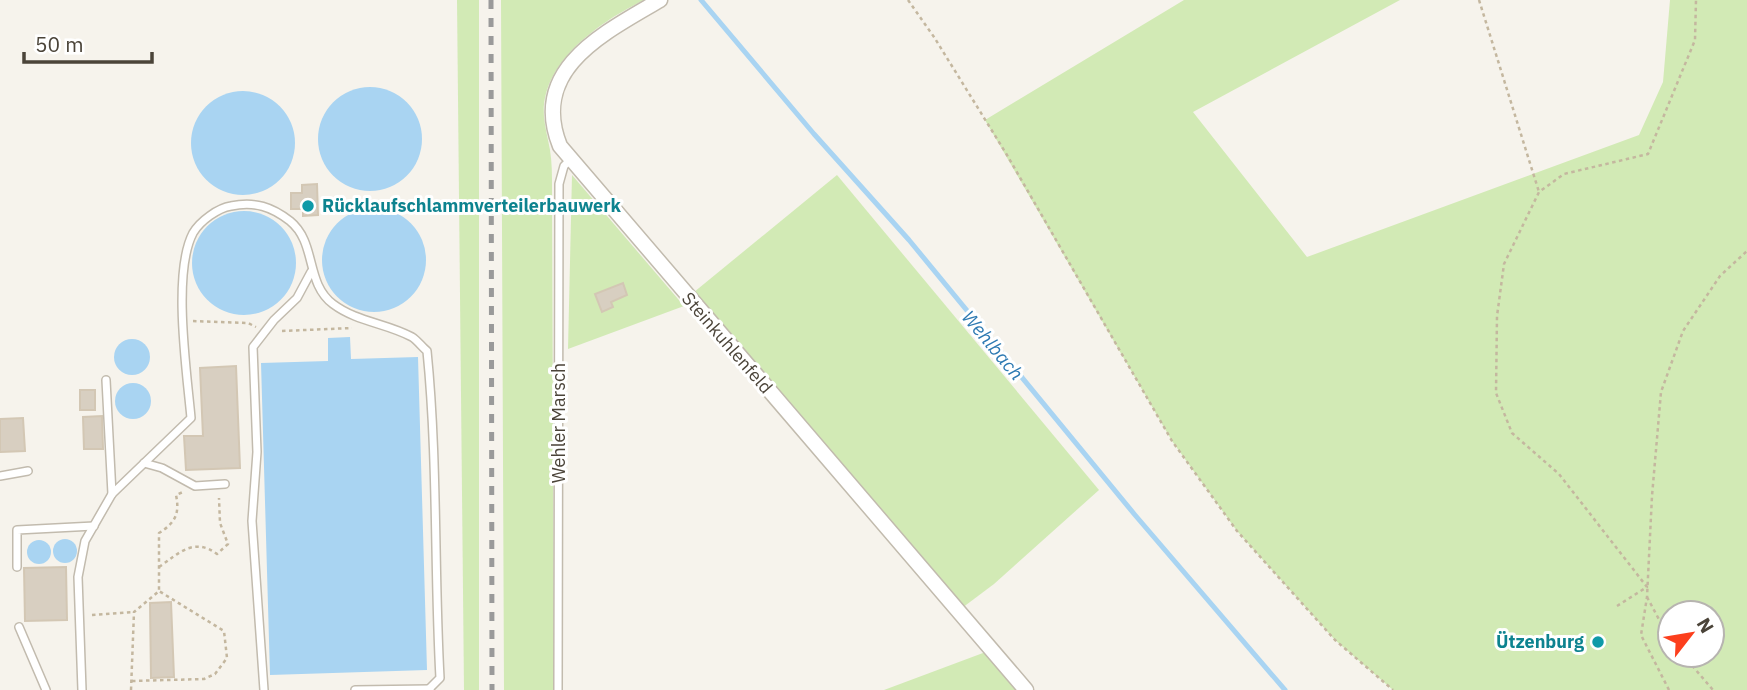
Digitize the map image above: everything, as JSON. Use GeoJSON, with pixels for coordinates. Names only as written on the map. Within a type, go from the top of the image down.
{"type":"FeatureCollection","features":[{"type":"Feature","properties":{"kind":"street","name":"Steinkuhlenfeld"},"geometry":{"type":"LineString","coordinates":[[660,0],[608,31],[588,47],[560,79],[553,94],[551,113],[560,146],[1021,688]]}},
{"type":"Feature","properties":{"kind":"lane","name":"Wehler Marsch"},"geometry":{"type":"LineString","coordinates":[[558,690],[559,184],[564,166],[570,160]]}},
{"type":"Feature","properties":{"kind":"lane"},"geometry":{"type":"LineString","coordinates":[[82,690],[78,577],[85,541],[112,494],[191,418],[182,315],[185,261],[194,233],[208,217],[228,206],[250,203],[271,208],[293,223],[306,242],[312,272],[319,287],[331,303],[351,315],[413,337],[427,351],[436,520],[440,678],[430,689],[355,690]]}},
{"type":"Feature","properties":{"kind":"lane"},"geometry":{"type":"LineString","coordinates":[[264,690],[252,521],[257,452],[253,347],[274,320],[298,298],[312,272]]}},
{"type":"Feature","properties":{"kind":"lane"},"geometry":{"type":"LineString","coordinates":[[106,380],[112,494]]}},
{"type":"Feature","properties":{"kind":"lane"},"geometry":{"type":"LineString","coordinates":[[144,463],[162,468],[195,485],[222,484]]}},
{"type":"Feature","properties":{"kind":"lane"},"geometry":{"type":"LineString","coordinates":[[0,476],[28,471]]}},
{"type":"Feature","properties":{"kind":"lane"},"geometry":{"type":"LineString","coordinates":[[17,567],[17,530],[94,526]]}},
{"type":"Feature","properties":{"kind":"lane"},"geometry":{"type":"LineString","coordinates":[[19,627],[46,690]]}},
{"type":"Feature","properties":{"kind":"path"},"geometry":{"type":"LineString","coordinates":[[908,0],[1007,155],[1172,441],[1237,531],[1335,640],[1393,690]]}},
{"type":"Feature","properties":{"kind":"path"},"geometry":{"type":"LineString","coordinates":[[1479,0],[1539,192]]}},
{"type":"Feature","properties":{"kind":"path"},"geometry":{"type":"LineString","coordinates":[[1647,587],[1559,474],[1512,433],[1496,393],[1497,316],[1504,264],[1539,192],[1564,174],[1648,154],[1695,40],[1696,0]]}},
{"type":"Feature","properties":{"kind":"path"},"geometry":{"type":"LineString","coordinates":[[1669,690],[1641,635],[1647,597],[1661,392],[1683,331],[1720,276],[1747,251]]}},
{"type":"Feature","properties":{"kind":"path"},"geometry":{"type":"LineString","coordinates":[[159,567],[183,549],[203,546],[217,554],[228,544],[220,523],[222,484]]}},
{"type":"Feature","properties":{"kind":"path"},"geometry":{"type":"LineString","coordinates":[[79,616],[134,612],[159,591],[159,533],[176,518],[176,495],[195,485]]}},
{"type":"Feature","properties":{"kind":"path"},"geometry":{"type":"LineString","coordinates":[[1617,606],[1647,587]]}},
{"type":"Feature","properties":{"kind":"path"},"geometry":{"type":"LineString","coordinates":[[132,681],[204,679],[215,674],[227,658],[224,631],[159,591]]}},
{"type":"Feature","properties":{"kind":"path"},"geometry":{"type":"LineString","coordinates":[[1647,597],[1656,614]]}},
{"type":"Feature","properties":{"kind":"path"},"geometry":{"type":"LineString","coordinates":[[131,690],[134,612]]}},
{"type":"Feature","properties":{"kind":"path"},"geometry":{"type":"LineString","coordinates":[[1695,669],[1713,690]]}},
{"type":"Feature","properties":{"kind":"green space"},"geometry":{"type":"Polygon","coordinates":[[[457,0],[479,0],[479,690],[464,690],[457,0]]]}},
{"type":"Feature","properties":{"kind":"green space"},"geometry":{"type":"Polygon","coordinates":[[[501,0],[644,0],[609,20],[576,46],[562,62],[545,97],[544,117],[552,178],[554,690],[504,690],[501,0]]]}},
{"type":"Feature","properties":{"kind":"green space"},"geometry":{"type":"Polygon","coordinates":[[[1184,0],[1400,0],[1193,112],[1307,257],[1639,135],[1663,82],[1670,0],[1747,0],[1747,690],[1393,690],[1335,640],[1237,531],[1172,441],[985,120],[1184,0]]]}},
{"type":"Feature","properties":{"kind":"green space"},"geometry":{"type":"Polygon","coordinates":[[[572,175],[684,306],[568,349],[572,175]]]}},
{"type":"Feature","properties":{"kind":"green space"},"geometry":{"type":"Polygon","coordinates":[[[837,175],[1099,490],[994,584],[958,611],[688,297],[837,175]]]}},
{"type":"Feature","properties":{"kind":"green space"},"geometry":{"type":"Polygon","coordinates":[[[991,650],[1026,690],[884,690],[991,650]]]}},
{"type":"Feature","properties":{"kind":"water"},"geometry":{"type":"Polygon","coordinates":[[[370,87],[390,91],[413,110],[418,119],[422,139],[418,159],[399,182],[390,187],[370,191],[350,187],[327,168],[322,159],[318,139],[322,119],[341,96],[350,91],[370,87]]]}},
{"type":"Feature","properties":{"kind":"water"},"geometry":{"type":"Polygon","coordinates":[[[243,91],[263,95],[286,114],[291,123],[295,143],[291,163],[272,186],[263,191],[243,195],[223,191],[200,172],[195,163],[191,143],[195,123],[214,100],[223,95],[243,91]]]}},
{"type":"Feature","properties":{"kind":"water"},"geometry":{"type":"Polygon","coordinates":[[[374,208],[394,212],[417,231],[422,240],[426,260],[422,280],[403,303],[394,308],[374,312],[354,308],[331,289],[326,280],[322,260],[326,240],[345,217],[354,212],[374,208]]]}},
{"type":"Feature","properties":{"kind":"water"},"geometry":{"type":"Polygon","coordinates":[[[244,211],[264,215],[287,234],[292,243],[296,263],[292,283],[273,306],[264,311],[244,315],[224,311],[201,292],[196,283],[192,263],[196,243],[215,220],[224,215],[244,211]]]}},
{"type":"Feature","properties":{"kind":"water"},"geometry":{"type":"Polygon","coordinates":[[[350,337],[351,359],[418,357],[427,670],[270,675],[261,363],[328,361],[328,338],[350,337]]]}},
{"type":"Feature","properties":{"kind":"water"},"geometry":{"type":"Polygon","coordinates":[[[132,339],[145,344],[150,357],[145,370],[132,375],[119,370],[114,357],[119,344],[132,339]]]}},
{"type":"Feature","properties":{"kind":"water"},"geometry":{"type":"Polygon","coordinates":[[[133,383],[146,388],[151,401],[146,414],[133,419],[120,414],[115,401],[120,388],[133,383]]]}},
{"type":"Feature","properties":{"kind":"water"},"geometry":{"type":"Polygon","coordinates":[[[65,539],[73,543],[77,551],[73,559],[65,563],[57,559],[53,551],[57,543],[65,539]]]}},
{"type":"Feature","properties":{"kind":"water"},"geometry":{"type":"Polygon","coordinates":[[[39,540],[47,544],[51,552],[47,560],[39,564],[31,560],[27,552],[31,544],[39,540]]]}},
{"type":"Feature","properties":{"kind":"building","name":"Rücklaufschlammverteilerbauwerk"},"geometry":{"type":"Polygon","coordinates":[[[317,184],[318,215],[303,216],[303,209],[291,209],[291,193],[302,193],[302,185],[317,184]]]}},
{"type":"Feature","properties":{"kind":"building"},"geometry":{"type":"Polygon","coordinates":[[[623,283],[627,295],[611,302],[613,307],[602,312],[595,294],[623,283]]]}},
{"type":"Feature","properties":{"kind":"building"},"geometry":{"type":"Polygon","coordinates":[[[236,366],[240,468],[186,470],[184,436],[203,436],[200,368],[236,366]]]}},
{"type":"Feature","properties":{"kind":"building"},"geometry":{"type":"Polygon","coordinates":[[[80,390],[95,390],[95,410],[80,410],[80,390]]]}},
{"type":"Feature","properties":{"kind":"building"},"geometry":{"type":"Polygon","coordinates":[[[102,416],[103,449],[84,449],[83,417],[102,416]]]}},
{"type":"Feature","properties":{"kind":"building"},"geometry":{"type":"Polygon","coordinates":[[[23,418],[25,451],[0,452],[0,419],[23,418]]]}},
{"type":"Feature","properties":{"kind":"building"},"geometry":{"type":"Polygon","coordinates":[[[66,567],[67,620],[25,621],[24,568],[66,567]]]}},
{"type":"Feature","properties":{"kind":"building"},"geometry":{"type":"Polygon","coordinates":[[[171,602],[174,677],[151,678],[150,603],[171,602]]]}},
{"type":"Feature","properties":{"kind":"waterway","name":"Wehlbach"},"geometry":{"type":"LineString","coordinates":[[701,0],[814,134],[909,240],[1135,515],[1285,690]]}},
{"type":"Feature","properties":{"kind":"railway"},"geometry":{"type":"LineString","coordinates":[[491,0],[492,690]]}},
{"type":"Feature","properties":{"kind":"place","name":"Rücklaufschlammverteilerbauwerk"},"geometry":{"type":"Point","coordinates":[308,206]}},
{"type":"Feature","properties":{"kind":"place","name":"Ützenburg"},"geometry":{"type":"Point","coordinates":[1598,642]}}]}
